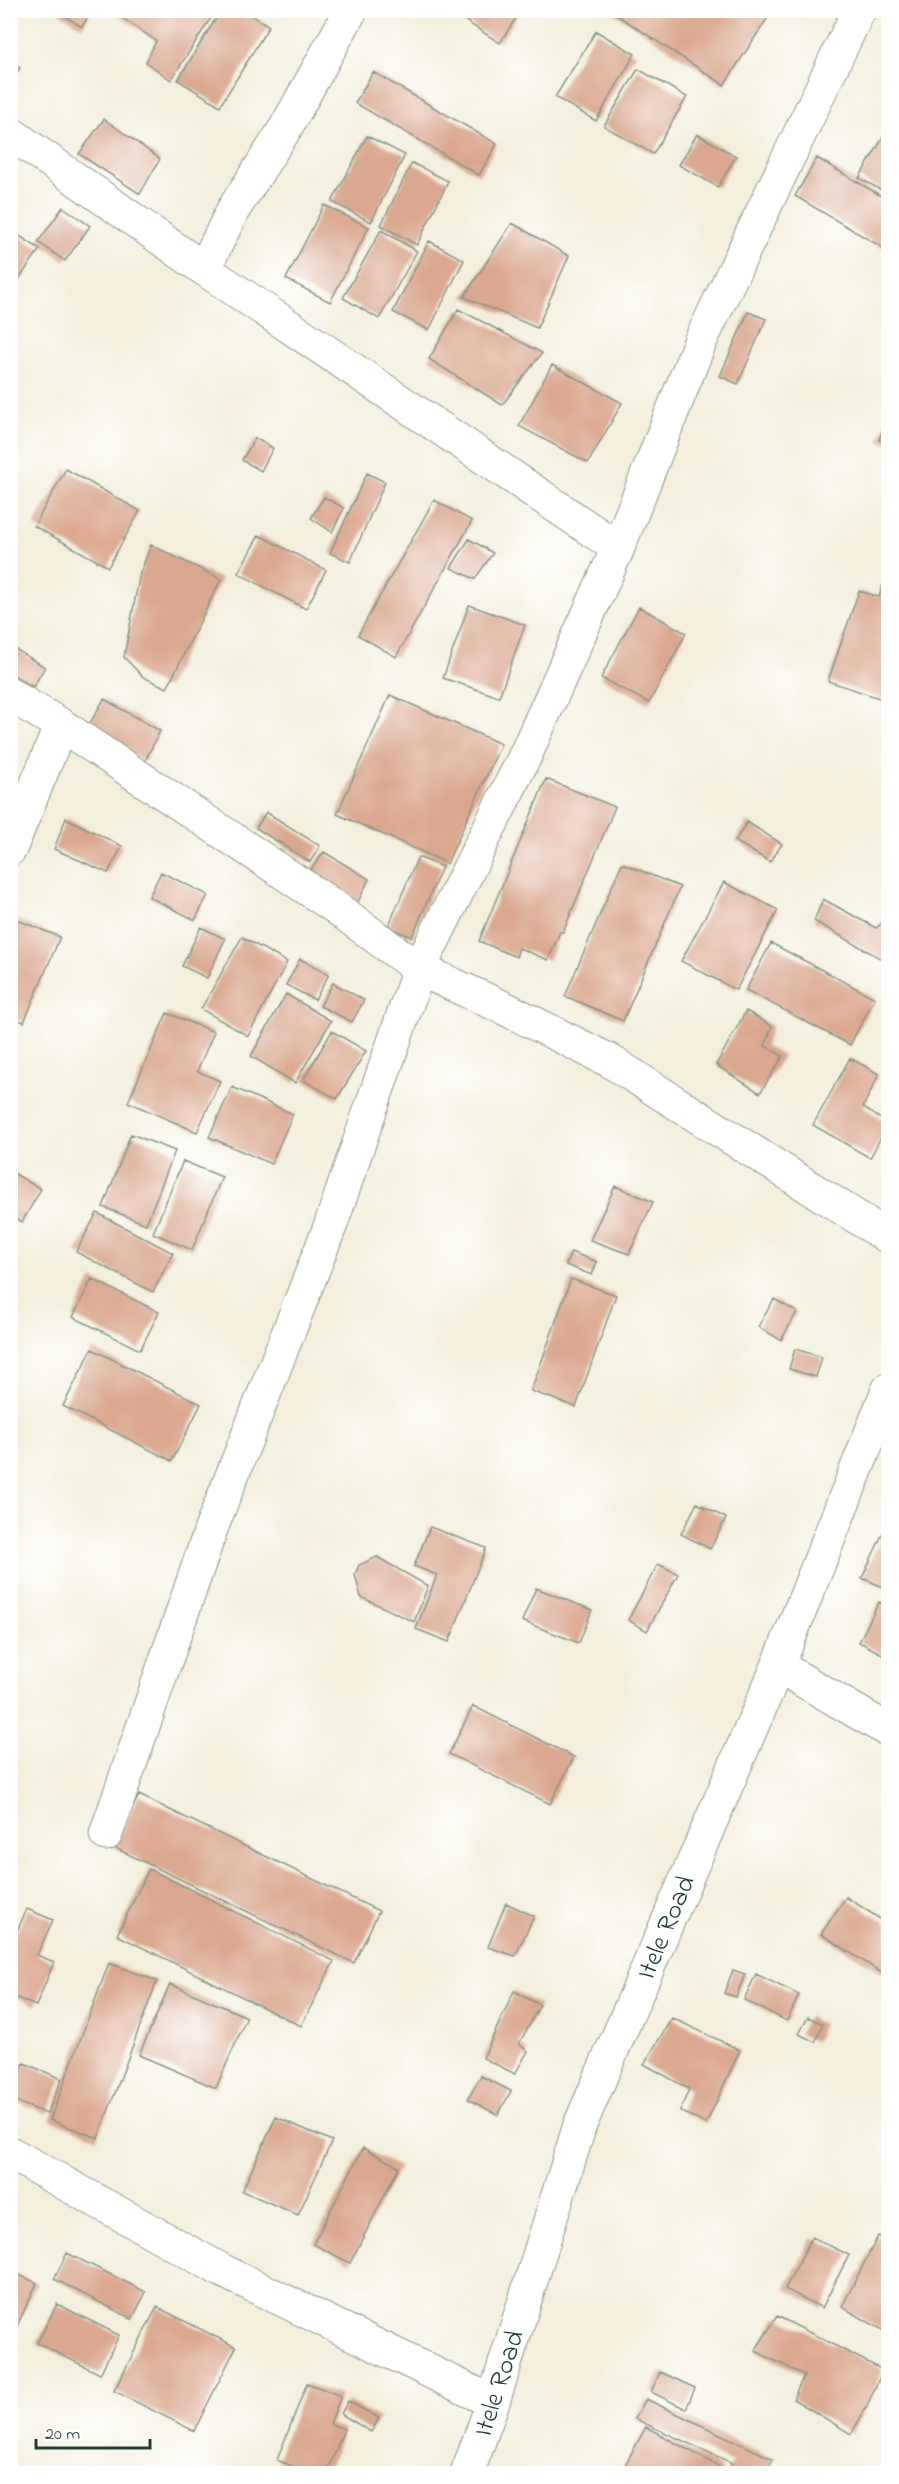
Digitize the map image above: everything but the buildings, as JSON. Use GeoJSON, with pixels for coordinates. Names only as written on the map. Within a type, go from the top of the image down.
{"type":"FeatureCollection","features":[{"type":"Feature","properties":{"kind":"street"},"geometry":{"type":"LineString","coordinates":[[204,269],[234,210],[285,129],[351,10]]}},
{"type":"Feature","properties":{"kind":"street"},"geometry":{"type":"LineString","coordinates":[[106,1834],[211,1529],[331,1224],[419,969],[524,758],[618,548],[700,342],[859,10]]}},
{"type":"Feature","properties":{"kind":"street"},"geometry":{"type":"LineString","coordinates":[[10,133],[204,269],[618,548]]}},
{"type":"Feature","properties":{"kind":"street"},"geometry":{"type":"LineString","coordinates":[[10,695],[61,724],[325,900],[419,969],[504,1008],[610,1062],[888,1237]]}},
{"type":"Feature","properties":{"kind":"street"},"geometry":{"type":"LineString","coordinates":[[10,849],[61,724]]}},
{"type":"Feature","properties":{"kind":"street","name":"Itele Road"},"geometry":{"type":"LineString","coordinates":[[467,2474],[493,2402],[580,2125],[778,1666],[888,1390]]}},
{"type":"Feature","properties":{"kind":"street"},"geometry":{"type":"LineString","coordinates":[[778,1666],[888,1730]]}},
{"type":"Feature","properties":{"kind":"street"},"geometry":{"type":"LineString","coordinates":[[10,2153],[223,2271],[493,2402]]}}]}
